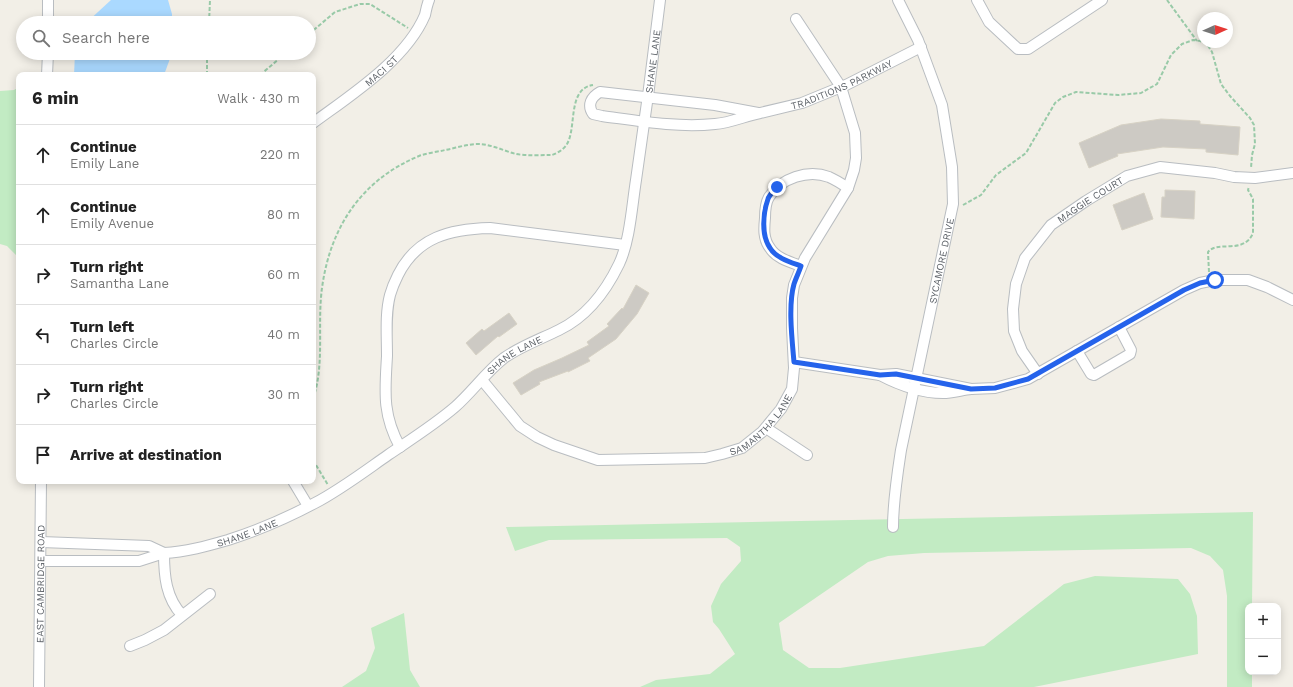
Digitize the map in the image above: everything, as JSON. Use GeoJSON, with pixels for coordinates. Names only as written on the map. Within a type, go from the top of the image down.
{"type":"FeatureCollection","features":[{"type":"Feature","properties":{"kind":"street"},"geometry":{"type":"LineString","coordinates":[[48,0],[48,16]]}},
{"type":"Feature","properties":{"kind":"street","name":"MACI ST"},"geometry":{"type":"LineString","coordinates":[[316,121],[374,77],[408,43],[424,15],[429,0]]}},
{"type":"Feature","properties":{"kind":"street","name":"SHANE LANE"},"geometry":{"type":"LineString","coordinates":[[40,561],[139,561],[164,554],[197,548],[244,535],[271,525],[326,496],[400,447],[454,408],[496,364],[519,349],[566,327],[585,313],[608,285],[621,262],[631,214],[645,122],[660,0]]}},
{"type":"Feature","properties":{"kind":"street","name":"SYCAMORE DRIVE"},"geometry":{"type":"LineString","coordinates":[[893,527],[896,476],[953,204],[952,167],[942,105],[921,47],[898,0]]}},
{"type":"Feature","properties":{"kind":"street"},"geometry":{"type":"LineString","coordinates":[[977,0],[988,22],[1018,50],[1028,49],[1102,0]]}},
{"type":"Feature","properties":{"kind":"street","name":"SAMANTHA LANE"},"geometry":{"type":"LineString","coordinates":[[482,380],[520,426],[537,437],[554,445],[598,460],[705,458],[742,448],[766,428],[781,409],[792,389],[794,362],[792,298],[794,285],[805,258],[848,188],[856,158],[855,134],[841,87],[796,19]]}},
{"type":"Feature","properties":{"kind":"street","name":"TRADITIONS PARKWAY"},"geometry":{"type":"LineString","coordinates":[[760,112],[648,96],[600,92],[594,95],[591,101],[590,110],[593,114],[645,122],[697,125],[717,124],[760,112],[802,103],[841,87],[921,47]]}},
{"type":"Feature","properties":{"kind":"street"},"geometry":{"type":"LineString","coordinates":[[47,72],[48,60]]}},
{"type":"Feature","properties":{"kind":"street","name":"MAGGIE COURT"},"geometry":{"type":"LineString","coordinates":[[1038,374],[1022,351],[1014,331],[1012,309],[1016,284],[1025,258],[1052,225],[1086,201],[1127,176],[1160,167],[1250,178],[1293,173]]}},
{"type":"Feature","properties":{"kind":"street"},"geometry":{"type":"LineString","coordinates":[[801,266],[778,256],[769,247],[764,233],[768,198],[777,187],[790,178],[804,175],[829,177],[848,188]]}},
{"type":"Feature","properties":{"kind":"street"},"geometry":{"type":"LineString","coordinates":[[400,447],[390,426],[385,402],[387,316],[390,294],[396,280],[403,265],[415,251],[438,236],[464,230],[490,228],[625,245]]}},
{"type":"Feature","properties":{"kind":"street"},"geometry":{"type":"LineString","coordinates":[[880,375],[895,383],[942,393],[971,389],[995,388],[1028,379],[1184,290],[1200,283],[1210,281],[1248,280],[1267,287],[1293,300]]}},
{"type":"Feature","properties":{"kind":"street"},"geometry":{"type":"LineString","coordinates":[[1077,351],[1091,374],[1094,375],[1130,354],[1131,350],[1119,327]]}},
{"type":"Feature","properties":{"kind":"street"},"geometry":{"type":"LineString","coordinates":[[794,362],[880,375],[896,374],[971,389]]}},
{"type":"Feature","properties":{"kind":"street"},"geometry":{"type":"LineString","coordinates":[[766,428],[807,456]]}},
{"type":"Feature","properties":{"kind":"street","name":"EAST CAMBRIDGE ROAD"},"geometry":{"type":"LineString","coordinates":[[39,687],[41,484]]}},
{"type":"Feature","properties":{"kind":"street"},"geometry":{"type":"LineString","coordinates":[[295,484],[308,506]]}},
{"type":"Feature","properties":{"kind":"street"},"geometry":{"type":"LineString","coordinates":[[41,542],[149,546],[164,554],[166,586],[176,608],[182,615]]}},
{"type":"Feature","properties":{"kind":"street"},"geometry":{"type":"LineString","coordinates":[[130,646],[157,634],[171,625],[210,594]]}},
{"type":"Feature","properties":{"kind":"path"},"geometry":{"type":"LineString","coordinates":[[209,16],[210,0]]}},
{"type":"Feature","properties":{"kind":"path"},"geometry":{"type":"LineString","coordinates":[[963,204],[982,195],[996,175],[1026,153],[1055,103],[1062,97],[1076,92],[1118,95],[1141,92],[1156,84],[1171,55],[1182,44],[1197,41],[1167,0]]}},
{"type":"Feature","properties":{"kind":"path"},"geometry":{"type":"LineString","coordinates":[[316,28],[335,12],[360,4],[370,4],[414,32]]}},
{"type":"Feature","properties":{"kind":"path"},"geometry":{"type":"LineString","coordinates":[[1210,48],[1221,84],[1250,118],[1254,125],[1255,144],[1252,155],[1248,190],[1253,199],[1253,233],[1251,238],[1241,244],[1230,247],[1215,247],[1208,252],[1210,281]]}},
{"type":"Feature","properties":{"kind":"path"},"geometry":{"type":"LineString","coordinates":[[207,60],[207,72]]}},
{"type":"Feature","properties":{"kind":"path"},"geometry":{"type":"LineString","coordinates":[[264,72],[278,60]]}},
{"type":"Feature","properties":{"kind":"path"},"geometry":{"type":"LineString","coordinates":[[316,387],[320,355],[321,298],[325,266],[333,241],[341,224],[362,195],[381,177],[400,166],[427,154],[478,144],[488,145],[517,154],[556,154],[567,143],[577,96],[590,85],[597,84]]}},
{"type":"Feature","properties":{"kind":"path"},"geometry":{"type":"LineString","coordinates":[[316,465],[328,485]]}},
{"type":"Feature","properties":{"kind":"green space"},"geometry":{"type":"Polygon","coordinates":[[[16,89],[16,255],[7,246],[0,244],[0,91],[16,89]]]}},
{"type":"Feature","properties":{"kind":"green space"},"geometry":{"type":"Polygon","coordinates":[[[1253,512],[1252,603],[1245,603],[1245,675],[1252,675],[1252,687],[1227,687],[1227,596],[1223,570],[1210,556],[1191,548],[924,553],[888,556],[868,562],[779,623],[783,650],[809,668],[840,668],[984,646],[1064,584],[1095,576],[1178,579],[1190,594],[1197,616],[1198,654],[1034,687],[640,687],[656,680],[710,674],[735,654],[713,622],[711,606],[721,584],[741,561],[740,547],[727,538],[549,540],[515,551],[506,527],[1253,512]]]}},
{"type":"Feature","properties":{"kind":"green space"},"geometry":{"type":"Polygon","coordinates":[[[404,613],[410,670],[420,687],[342,687],[366,671],[375,648],[371,628],[404,613]]]}},
{"type":"Feature","properties":{"kind":"water"},"geometry":{"type":"Polygon","coordinates":[[[111,0],[168,0],[172,14],[172,16],[94,16],[111,0]]]}},
{"type":"Feature","properties":{"kind":"water"},"geometry":{"type":"Polygon","coordinates":[[[75,60],[169,60],[165,72],[74,72],[75,60]]]}},
{"type":"Feature","properties":{"kind":"building"},"geometry":{"type":"Polygon","coordinates":[[[1161,119],[1200,121],[1200,124],[1240,127],[1238,155],[1206,152],[1206,149],[1163,147],[1117,154],[1118,156],[1089,168],[1079,143],[1121,125],[1161,119]]]}},
{"type":"Feature","properties":{"kind":"building"},"geometry":{"type":"Polygon","coordinates":[[[1165,190],[1195,191],[1194,219],[1161,217],[1162,197],[1165,197],[1165,190]]]}},
{"type":"Feature","properties":{"kind":"building"},"geometry":{"type":"Polygon","coordinates":[[[1144,193],[1153,219],[1122,230],[1113,205],[1144,193]]]}},
{"type":"Feature","properties":{"kind":"building"},"geometry":{"type":"Polygon","coordinates":[[[636,285],[649,293],[637,314],[616,339],[588,358],[590,361],[568,372],[539,382],[540,384],[521,395],[513,383],[534,370],[589,345],[587,342],[609,326],[607,324],[622,308],[623,309],[636,285]]]}},
{"type":"Feature","properties":{"kind":"building"},"geometry":{"type":"Polygon","coordinates":[[[509,313],[517,324],[499,337],[498,336],[476,355],[466,343],[482,329],[484,331],[509,313]]]}},
{"type":"Feature","properties":{"kind":"route"},"geometry":{"type":"LineString","coordinates":[[777,187],[768,198],[764,233],[769,247],[778,256],[801,266],[794,285],[792,298],[794,362],[880,375],[896,374],[971,389],[995,388],[1028,379],[1184,290],[1200,283],[1215,280]]}}]}
